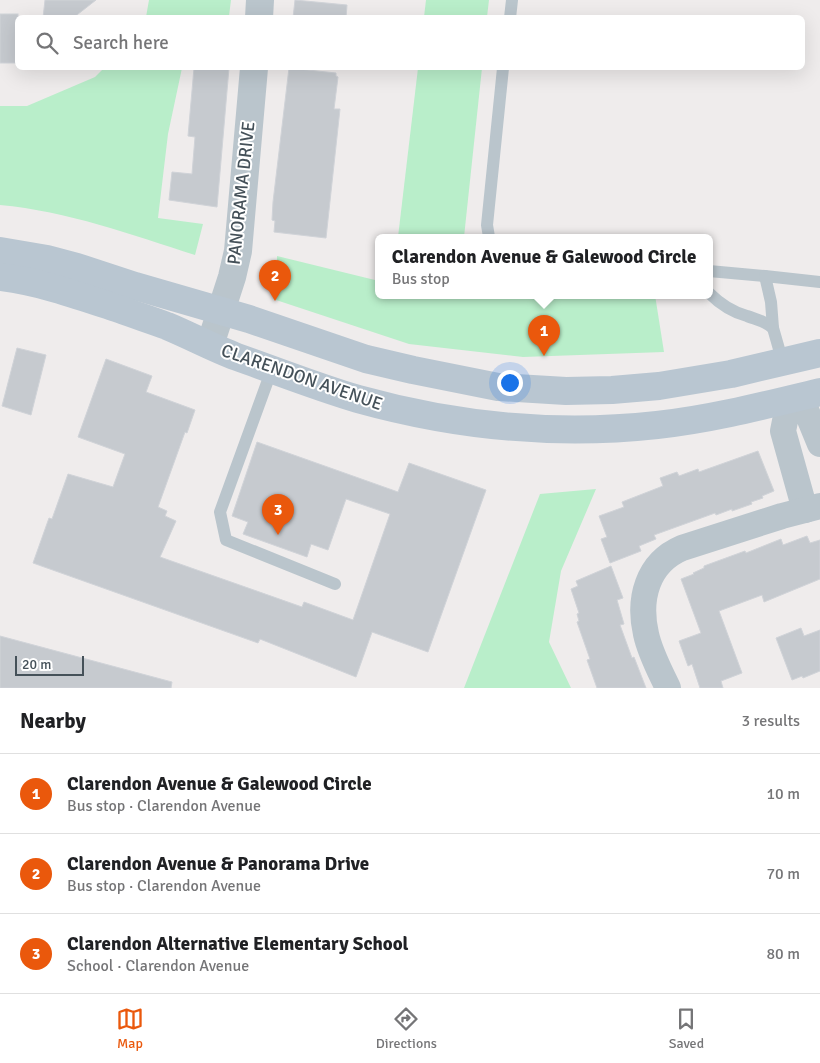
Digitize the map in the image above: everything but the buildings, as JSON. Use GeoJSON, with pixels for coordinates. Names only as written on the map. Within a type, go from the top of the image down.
{"type":"FeatureCollection","features":[{"type":"Feature","properties":{"kind":"main road","name":"CLARENDON AVENUE"},"geometry":{"type":"LineString","coordinates":[[0,251],[47,259],[77,267],[135,286],[222,310],[366,359],[498,387],[553,391],[612,390],[667,385],[731,374],[820,353]]}},
{"type":"Feature","properties":{"kind":"main road","name":"CLARENDON AVENUE"},"geometry":{"type":"LineString","coordinates":[[0,277],[39,284],[78,296],[165,326],[272,369],[341,394],[407,411],[466,421],[532,428],[592,429],[658,424],[708,417],[809,395]]}},
{"type":"Feature","properties":{"kind":"main road"},"geometry":{"type":"LineString","coordinates":[[731,374],[774,383],[809,395],[820,372]]}},
{"type":"Feature","properties":{"kind":"street"},"geometry":{"type":"LineString","coordinates":[[259,15],[260,0]]}},
{"type":"Feature","properties":{"kind":"street","name":"PANORAMA DRIVE"},"geometry":{"type":"LineString","coordinates":[[210,345],[232,277],[238,251],[254,70]]}},
{"type":"Feature","properties":{"kind":"street"},"geometry":{"type":"LineString","coordinates":[[809,395],[806,410],[820,444]]}},
{"type":"Feature","properties":{"kind":"street"},"geometry":{"type":"LineString","coordinates":[[668,688],[648,644],[644,622],[646,592],[651,576],[660,562],[682,548],[813,508],[783,431],[786,416],[809,395]]}},
{"type":"Feature","properties":{"kind":"lane"},"geometry":{"type":"LineString","coordinates":[[510,15],[512,0]]}},
{"type":"Feature","properties":{"kind":"lane"},"geometry":{"type":"LineString","coordinates":[[489,234],[487,225],[503,70]]}},
{"type":"Feature","properties":{"kind":"lane"},"geometry":{"type":"LineString","coordinates":[[713,271],[820,282]]}},
{"type":"Feature","properties":{"kind":"lane"},"geometry":{"type":"LineString","coordinates":[[765,276],[771,302],[773,328],[783,362]]}},
{"type":"Feature","properties":{"kind":"lane"},"geometry":{"type":"LineString","coordinates":[[713,297],[719,303],[734,311],[763,320],[773,328]]}},
{"type":"Feature","properties":{"kind":"lane"},"geometry":{"type":"LineString","coordinates":[[272,369],[220,512],[226,540],[336,584]]}},
{"type":"Feature","properties":{"kind":"green space"},"geometry":{"type":"Polygon","coordinates":[[[149,0],[231,0],[229,15],[146,15],[149,0]]]}},
{"type":"Feature","properties":{"kind":"green space"},"geometry":{"type":"Polygon","coordinates":[[[426,0],[489,0],[487,15],[424,15],[426,0]]]}},
{"type":"Feature","properties":{"kind":"green space"},"geometry":{"type":"Polygon","coordinates":[[[102,70],[182,70],[168,134],[158,218],[203,224],[195,255],[75,218],[0,205],[0,106],[27,106],[95,77],[102,70]]]}},
{"type":"Feature","properties":{"kind":"green space"},"geometry":{"type":"Polygon","coordinates":[[[418,70],[482,70],[464,234],[398,234],[418,70]]]}},
{"type":"Feature","properties":{"kind":"green space"},"geometry":{"type":"Polygon","coordinates":[[[277,256],[375,280],[375,299],[656,299],[664,352],[523,357],[409,344],[276,300],[277,256]]]}},
{"type":"Feature","properties":{"kind":"green space"},"geometry":{"type":"Polygon","coordinates":[[[596,489],[561,571],[549,642],[571,688],[464,688],[540,494],[596,489]]]}},
{"type":"Feature","properties":{"kind":"place","name":"Clarendon Avenue & Panorama Drive"},"geometry":{"type":"Point","coordinates":[275,301]}},
{"type":"Feature","properties":{"kind":"place","name":"Clarendon Avenue & Galewood Circle"},"geometry":{"type":"Point","coordinates":[544,356]}},
{"type":"Feature","properties":{"kind":"place","name":"Clarendon Alternative Elementary School"},"geometry":{"type":"Point","coordinates":[278,535]}}]}
